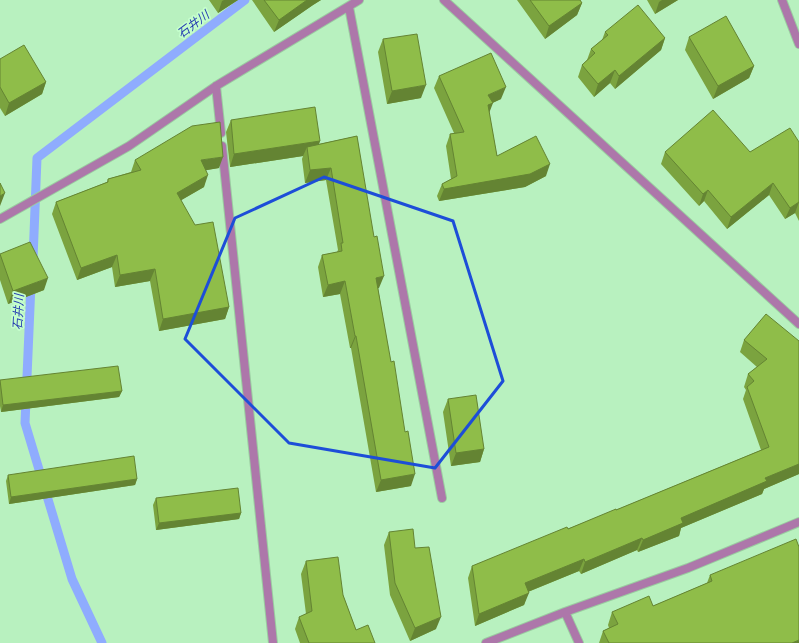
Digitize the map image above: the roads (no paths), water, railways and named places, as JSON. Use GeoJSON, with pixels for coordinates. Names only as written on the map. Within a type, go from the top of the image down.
{"type":"FeatureCollection","features":[{"type":"Feature","properties":{"kind":"street"},"geometry":{"type":"LineString","coordinates":[[0,219],[129,146],[216,86],[359,0]]}},
{"type":"Feature","properties":{"kind":"street"},"geometry":{"type":"LineString","coordinates":[[444,0],[799,324]]}},
{"type":"Feature","properties":{"kind":"street"},"geometry":{"type":"LineString","coordinates":[[782,0],[799,44]]}},
{"type":"Feature","properties":{"kind":"street"},"geometry":{"type":"LineString","coordinates":[[349,6],[442,498]]}},
{"type":"Feature","properties":{"kind":"street"},"geometry":{"type":"LineString","coordinates":[[216,86],[273,643]]}},
{"type":"Feature","properties":{"kind":"street"},"geometry":{"type":"LineString","coordinates":[[486,643],[565,612],[688,568],[799,522]]}},
{"type":"Feature","properties":{"kind":"street"},"geometry":{"type":"LineString","coordinates":[[565,612],[579,643]]}},
{"type":"Feature","properties":{"kind":"waterway","name":"石井川"},"geometry":{"type":"LineString","coordinates":[[33,259],[37,158],[245,0]]}},
{"type":"Feature","properties":{"kind":"waterway","name":"石井川"},"geometry":{"type":"LineString","coordinates":[[31,284],[25,423],[72,579],[102,643]]}}]}
